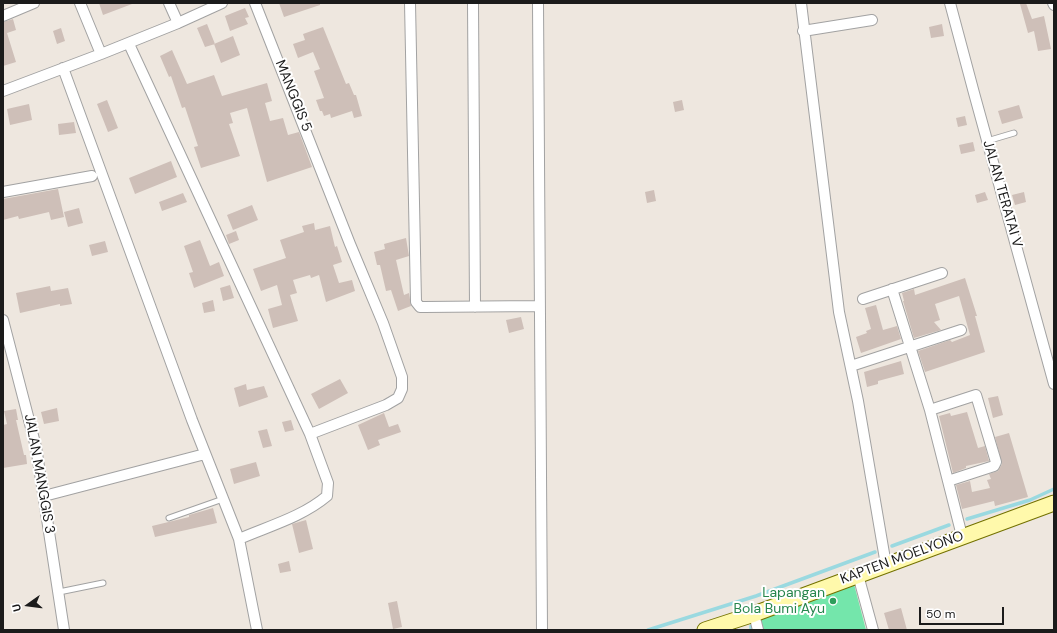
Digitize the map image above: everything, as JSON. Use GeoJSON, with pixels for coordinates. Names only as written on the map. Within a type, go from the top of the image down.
{"type":"FeatureCollection","features":[{"type":"Feature","properties":{"kind":"street"},"geometry":{"type":"LineString","coordinates":[[3,16],[34,3]]}},
{"type":"Feature","properties":{"kind":"street"},"geometry":{"type":"LineString","coordinates":[[80,3],[101,54]]}},
{"type":"Feature","properties":{"kind":"street"},"geometry":{"type":"LineString","coordinates":[[169,3],[178,23]]}},
{"type":"Feature","properties":{"kind":"street"},"geometry":{"type":"LineString","coordinates":[[3,91],[129,44],[222,3]]}},
{"type":"Feature","properties":{"kind":"street","name":"MANGGIS 5"},"geometry":{"type":"LineString","coordinates":[[255,3],[330,189],[350,244],[383,323],[399,366],[402,389],[398,398],[386,405],[310,434]]}},
{"type":"Feature","properties":{"kind":"street"},"geometry":{"type":"LineString","coordinates":[[410,3],[416,302],[420,307],[539,306]]}},
{"type":"Feature","properties":{"kind":"street"},"geometry":{"type":"LineString","coordinates":[[473,3],[475,307]]}},
{"type":"Feature","properties":{"kind":"street"},"geometry":{"type":"LineString","coordinates":[[538,3],[542,630]]}},
{"type":"Feature","properties":{"kind":"street"},"geometry":{"type":"LineString","coordinates":[[801,3],[839,306],[886,565]]}},
{"type":"Feature","properties":{"kind":"street","name":"JALAN TERATAI V"},"geometry":{"type":"LineString","coordinates":[[950,3],[987,140],[1052,367],[1054,384]]}},
{"type":"Feature","properties":{"kind":"street"},"geometry":{"type":"LineString","coordinates":[[804,31],[872,20]]}},
{"type":"Feature","properties":{"kind":"street"},"geometry":{"type":"LineString","coordinates":[[129,44],[310,434],[328,483],[327,496],[302,512],[239,539]]}},
{"type":"Feature","properties":{"kind":"street"},"geometry":{"type":"LineString","coordinates":[[63,68],[205,454],[239,539],[257,630]]}},
{"type":"Feature","properties":{"kind":"street"},"geometry":{"type":"LineString","coordinates":[[3,192],[92,176]]}},
{"type":"Feature","properties":{"kind":"street"},"geometry":{"type":"LineString","coordinates":[[863,299],[942,273]]}},
{"type":"Feature","properties":{"kind":"street"},"geometry":{"type":"LineString","coordinates":[[892,289],[930,410],[962,536]]}},
{"type":"Feature","properties":{"kind":"street","name":"JALAN MANGGIS 3"},"geometry":{"type":"LineString","coordinates":[[3,320],[28,414],[44,496],[64,630]]}},
{"type":"Feature","properties":{"kind":"street"},"geometry":{"type":"LineString","coordinates":[[851,366],[961,330]]}},
{"type":"Feature","properties":{"kind":"street"},"geometry":{"type":"LineString","coordinates":[[930,410],[976,395],[996,462],[994,466],[948,481]]}},
{"type":"Feature","properties":{"kind":"street"},"geometry":{"type":"LineString","coordinates":[[44,496],[205,454]]}},
{"type":"Feature","properties":{"kind":"street","name":"KAPTEN MOELYONO"},"geometry":{"type":"LineString","coordinates":[[705,630],[754,614],[1054,502]]}},
{"type":"Feature","properties":{"kind":"street"},"geometry":{"type":"LineString","coordinates":[[858,575],[873,630]]}},
{"type":"Feature","properties":{"kind":"street"},"geometry":{"type":"LineString","coordinates":[[754,614],[758,630]]}},
{"type":"Feature","properties":{"kind":"lane"},"geometry":{"type":"LineString","coordinates":[[987,140],[1014,133]]}},
{"type":"Feature","properties":{"kind":"lane"},"geometry":{"type":"LineString","coordinates":[[169,518],[223,500]]}},
{"type":"Feature","properties":{"kind":"lane"},"geometry":{"type":"LineString","coordinates":[[58,592],[103,583]]}},
{"type":"Feature","properties":{"kind":"green space","name":"Lapangan Bola Bumi Ayu"},"geometry":{"type":"Polygon","coordinates":[[[854,584],[866,630],[763,630],[760,618],[854,584]]]}},
{"type":"Feature","properties":{"kind":"building"},"geometry":{"type":"Polygon","coordinates":[[[99,3],[132,3],[132,4],[103,15],[99,3]]]}},
{"type":"Feature","properties":{"kind":"building"},"geometry":{"type":"Polygon","coordinates":[[[279,3],[320,3],[320,5],[284,17],[279,3]]]}},
{"type":"Feature","properties":{"kind":"building"},"geometry":{"type":"Polygon","coordinates":[[[1026,3],[1032,19],[1044,16],[1051,49],[1038,51],[1034,31],[1028,33],[1020,4],[1026,3]]]}},
{"type":"Feature","properties":{"kind":"building"},"geometry":{"type":"Polygon","coordinates":[[[245,8],[249,17],[245,18],[248,24],[230,31],[225,16],[245,8]]]}},
{"type":"Feature","properties":{"kind":"building"},"geometry":{"type":"Polygon","coordinates":[[[13,19],[16,30],[7,33],[16,62],[3,66],[3,22],[13,19]]]}},
{"type":"Feature","properties":{"kind":"building"},"geometry":{"type":"Polygon","coordinates":[[[207,24],[215,44],[205,47],[197,28],[207,24]]]}},
{"type":"Feature","properties":{"kind":"building"},"geometry":{"type":"Polygon","coordinates":[[[942,24],[944,36],[931,38],[929,27],[942,24]]]}},
{"type":"Feature","properties":{"kind":"building"},"geometry":{"type":"Polygon","coordinates":[[[323,27],[346,84],[349,83],[354,95],[356,95],[362,116],[354,118],[352,111],[331,118],[330,114],[324,116],[322,111],[320,111],[316,100],[324,98],[314,71],[320,69],[313,52],[298,58],[293,44],[305,40],[303,34],[323,27]]]}},
{"type":"Feature","properties":{"kind":"building"},"geometry":{"type":"Polygon","coordinates":[[[61,28],[65,41],[57,44],[53,31],[61,28]]]}},
{"type":"Feature","properties":{"kind":"building"},"geometry":{"type":"Polygon","coordinates":[[[233,36],[240,55],[221,63],[214,44],[233,36]]]}},
{"type":"Feature","properties":{"kind":"building"},"geometry":{"type":"Polygon","coordinates":[[[172,50],[187,84],[214,75],[222,96],[267,83],[272,101],[265,103],[270,121],[283,118],[288,135],[299,132],[312,167],[267,182],[247,108],[230,113],[233,123],[229,124],[240,156],[201,168],[194,147],[198,146],[185,107],[182,108],[171,76],[169,77],[160,56],[172,50]]]}},
{"type":"Feature","properties":{"kind":"building"},"geometry":{"type":"Polygon","coordinates":[[[107,100],[118,128],[108,132],[97,104],[107,100]]]}},
{"type":"Feature","properties":{"kind":"building"},"geometry":{"type":"Polygon","coordinates":[[[682,100],[684,110],[675,112],[673,102],[682,100]]]}},
{"type":"Feature","properties":{"kind":"building"},"geometry":{"type":"Polygon","coordinates":[[[29,104],[32,120],[10,125],[7,109],[29,104]]]}},
{"type":"Feature","properties":{"kind":"building"},"geometry":{"type":"Polygon","coordinates":[[[1019,105],[1023,118],[1002,124],[998,111],[1019,105]]]}},
{"type":"Feature","properties":{"kind":"building"},"geometry":{"type":"Polygon","coordinates":[[[965,116],[967,125],[958,127],[956,118],[965,116]]]}},
{"type":"Feature","properties":{"kind":"building"},"geometry":{"type":"Polygon","coordinates":[[[74,122],[76,133],[59,135],[58,124],[74,122]]]}},
{"type":"Feature","properties":{"kind":"building"},"geometry":{"type":"Polygon","coordinates":[[[973,142],[975,151],[961,154],[959,145],[973,142]]]}},
{"type":"Feature","properties":{"kind":"building"},"geometry":{"type":"Polygon","coordinates":[[[171,161],[177,177],[135,194],[129,178],[171,161]]]}},
{"type":"Feature","properties":{"kind":"building"},"geometry":{"type":"Polygon","coordinates":[[[58,189],[64,217],[51,220],[49,212],[19,219],[18,216],[3,220],[3,199],[58,189]]]}},
{"type":"Feature","properties":{"kind":"building"},"geometry":{"type":"Polygon","coordinates":[[[654,190],[656,201],[647,203],[645,192],[654,190]]]}},
{"type":"Feature","properties":{"kind":"building"},"geometry":{"type":"Polygon","coordinates":[[[985,192],[988,200],[977,203],[975,195],[985,192]]]}},
{"type":"Feature","properties":{"kind":"building"},"geometry":{"type":"Polygon","coordinates":[[[1024,192],[1026,202],[1015,205],[1012,195],[1024,192]]]}},
{"type":"Feature","properties":{"kind":"building"},"geometry":{"type":"Polygon","coordinates":[[[183,193],[187,202],[162,211],[159,202],[183,193]]]}},
{"type":"Feature","properties":{"kind":"building"},"geometry":{"type":"Polygon","coordinates":[[[252,205],[258,220],[233,230],[227,215],[252,205]]]}},
{"type":"Feature","properties":{"kind":"building"},"geometry":{"type":"Polygon","coordinates":[[[79,208],[83,223],[68,227],[64,212],[79,208]]]}},
{"type":"Feature","properties":{"kind":"building"},"geometry":{"type":"Polygon","coordinates":[[[314,223],[315,230],[330,226],[335,247],[337,246],[342,262],[333,265],[339,283],[352,280],[355,291],[326,302],[319,275],[311,278],[310,275],[293,280],[297,293],[290,295],[298,321],[273,328],[268,309],[282,305],[277,285],[261,291],[253,269],[286,258],[280,240],[304,232],[302,226],[314,223]]]}},
{"type":"Feature","properties":{"kind":"building"},"geometry":{"type":"Polygon","coordinates":[[[236,231],[239,240],[229,244],[226,235],[236,231]]]}},
{"type":"Feature","properties":{"kind":"building"},"geometry":{"type":"Polygon","coordinates":[[[406,238],[409,256],[396,260],[404,295],[409,293],[411,306],[398,311],[391,290],[386,291],[380,265],[377,265],[374,252],[385,249],[384,244],[406,238]]]}},
{"type":"Feature","properties":{"kind":"building"},"geometry":{"type":"Polygon","coordinates":[[[200,240],[210,266],[219,262],[224,276],[194,288],[189,273],[193,272],[184,246],[200,240]]]}},
{"type":"Feature","properties":{"kind":"building"},"geometry":{"type":"Polygon","coordinates":[[[105,241],[108,252],[92,256],[89,245],[105,241]]]}},
{"type":"Feature","properties":{"kind":"building"},"geometry":{"type":"Polygon","coordinates":[[[965,278],[977,316],[975,316],[985,352],[925,372],[918,351],[950,340],[952,342],[970,335],[959,296],[935,304],[940,320],[934,322],[941,330],[914,338],[902,293],[914,289],[915,295],[965,278]]]}},
{"type":"Feature","properties":{"kind":"building"},"geometry":{"type":"Polygon","coordinates":[[[230,285],[234,298],[223,301],[220,288],[230,285]]]}},
{"type":"Feature","properties":{"kind":"building"},"geometry":{"type":"Polygon","coordinates":[[[50,286],[51,291],[68,288],[72,304],[60,306],[60,304],[20,313],[16,293],[50,286]]]}},
{"type":"Feature","properties":{"kind":"building"},"geometry":{"type":"Polygon","coordinates":[[[213,300],[215,311],[204,313],[202,303],[213,300]]]}},
{"type":"Feature","properties":{"kind":"building"},"geometry":{"type":"Polygon","coordinates":[[[876,305],[883,330],[897,326],[901,339],[861,353],[856,337],[867,333],[866,331],[871,329],[865,308],[876,305]]]}},
{"type":"Feature","properties":{"kind":"building"},"geometry":{"type":"Polygon","coordinates":[[[521,317],[524,329],[509,333],[506,320],[521,317]]]}},
{"type":"Feature","properties":{"kind":"building"},"geometry":{"type":"Polygon","coordinates":[[[901,361],[904,374],[878,381],[878,384],[867,387],[864,372],[901,361]]]}},
{"type":"Feature","properties":{"kind":"building"},"geometry":{"type":"Polygon","coordinates":[[[340,379],[348,393],[319,409],[311,394],[340,379]]]}},
{"type":"Feature","properties":{"kind":"building"},"geometry":{"type":"Polygon","coordinates":[[[246,384],[247,390],[264,386],[268,397],[239,407],[234,388],[246,384]]]}},
{"type":"Feature","properties":{"kind":"building"},"geometry":{"type":"Polygon","coordinates":[[[998,396],[1003,415],[993,418],[988,398],[998,396]]]}},
{"type":"Feature","properties":{"kind":"building"},"geometry":{"type":"Polygon","coordinates":[[[57,408],[59,421],[44,424],[41,412],[57,408]]]}},
{"type":"Feature","properties":{"kind":"building"},"geometry":{"type":"Polygon","coordinates":[[[16,409],[18,420],[16,420],[24,455],[26,455],[27,464],[3,468],[3,425],[7,424],[4,411],[16,409]]]}},
{"type":"Feature","properties":{"kind":"building"},"geometry":{"type":"Polygon","coordinates":[[[967,412],[978,448],[985,446],[989,461],[966,466],[966,468],[953,473],[939,416],[950,413],[951,416],[967,412]]]}},
{"type":"Feature","properties":{"kind":"building"},"geometry":{"type":"Polygon","coordinates":[[[384,413],[389,427],[398,424],[401,432],[378,440],[380,445],[368,450],[358,425],[384,413]]]}},
{"type":"Feature","properties":{"kind":"building"},"geometry":{"type":"Polygon","coordinates":[[[291,420],[294,430],[285,432],[282,422],[291,420]]]}},
{"type":"Feature","properties":{"kind":"building"},"geometry":{"type":"Polygon","coordinates":[[[267,429],[272,446],[263,448],[258,431],[267,429]]]}},
{"type":"Feature","properties":{"kind":"building"},"geometry":{"type":"Polygon","coordinates":[[[1009,433],[1028,497],[995,506],[994,501],[962,509],[956,485],[970,481],[972,492],[990,488],[987,480],[991,479],[989,474],[998,471],[1002,464],[995,437],[1009,433]]]}},
{"type":"Feature","properties":{"kind":"building"},"geometry":{"type":"Polygon","coordinates":[[[256,462],[260,476],[234,484],[230,469],[256,462]]]}},
{"type":"Feature","properties":{"kind":"building"},"geometry":{"type":"Polygon","coordinates":[[[213,508],[217,523],[155,537],[152,526],[189,517],[189,515],[213,508]]]}},
{"type":"Feature","properties":{"kind":"building"},"geometry":{"type":"Polygon","coordinates":[[[306,520],[313,549],[299,553],[292,524],[306,520]]]}},
{"type":"Feature","properties":{"kind":"building"},"geometry":{"type":"Polygon","coordinates":[[[289,561],[291,571],[280,573],[278,564],[289,561]]]}},
{"type":"Feature","properties":{"kind":"building"},"geometry":{"type":"Polygon","coordinates":[[[397,601],[402,627],[393,629],[388,603],[397,601]]]}},
{"type":"Feature","properties":{"kind":"building"},"geometry":{"type":"Polygon","coordinates":[[[901,608],[907,630],[889,630],[884,613],[901,608]]]}},
{"type":"Feature","properties":{"kind":"waterway"},"geometry":{"type":"LineString","coordinates":[[967,519],[1030,500],[1054,489]]}},
{"type":"Feature","properties":{"kind":"waterway"},"geometry":{"type":"LineString","coordinates":[[892,546],[949,525]]}},
{"type":"Feature","properties":{"kind":"waterway"},"geometry":{"type":"LineString","coordinates":[[648,630],[756,596],[875,552]]}},
{"type":"Feature","properties":{"kind":"place","name":"Lapangan Bola Bumi Ayu"},"geometry":{"type":"Point","coordinates":[833,601]}}]}
